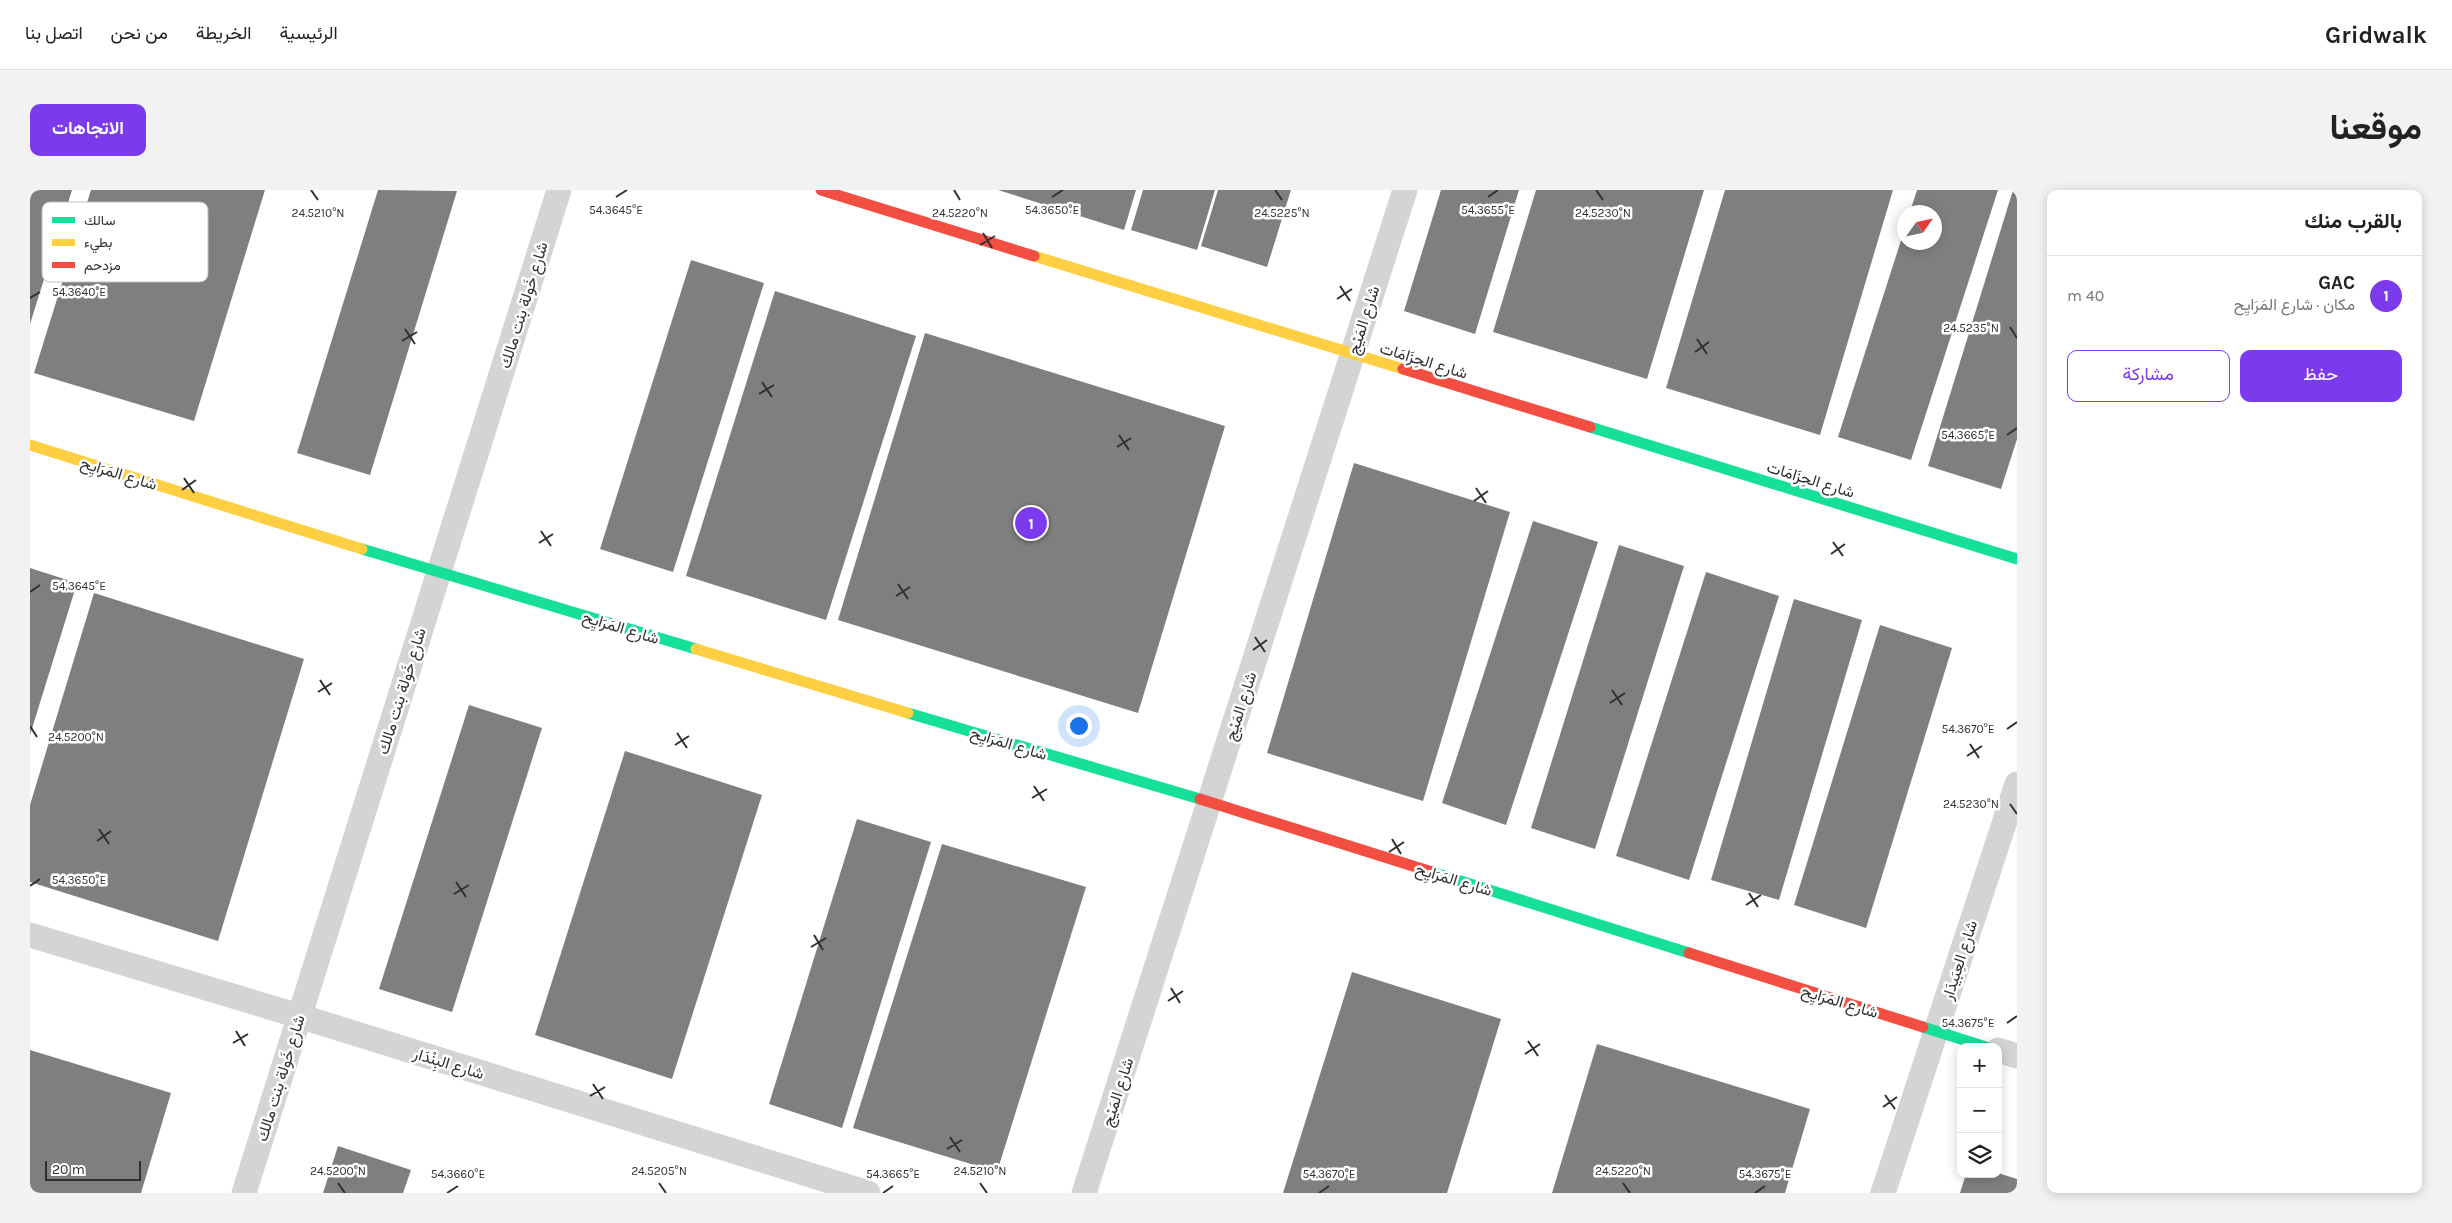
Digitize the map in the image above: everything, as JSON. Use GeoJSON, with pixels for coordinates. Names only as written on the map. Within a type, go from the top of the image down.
{"type":"FeatureCollection","features":[{"type":"Feature","properties":{"kind":"street","name":"شارع خَولة بنت مالك"},"geometry":{"type":"LineString","coordinates":[[244,1193],[559,190]]}},
{"type":"Feature","properties":{"kind":"street","name":"شارع الحِزَامَات"},"geometry":{"type":"LineString","coordinates":[[821,190],[2017,559]]}},
{"type":"Feature","properties":{"kind":"street","name":"شارع المَيْج"},"geometry":{"type":"LineString","coordinates":[[1084,1193],[1404,190]]}},
{"type":"Feature","properties":{"kind":"street","name":"شارع المَرَايِح"},"geometry":{"type":"LineString","coordinates":[[30,445],[438,573],[1209,802],[1974,1043]]}},
{"type":"Feature","properties":{"kind":"street","name":"شارع العِبَيدَار"},"geometry":{"type":"LineString","coordinates":[[1883,1193],[2017,784]]}},
{"type":"Feature","properties":{"kind":"street","name":"شارع البِنْدَار"},"geometry":{"type":"LineString","coordinates":[[30,935],[299,1016],[868,1193]]}},
{"type":"Feature","properties":{"kind":"street"},"geometry":{"type":"LineString","coordinates":[[2002,1051],[2017,1056]]}},
{"type":"Feature","properties":{"kind":"building"},"geometry":{"type":"Polygon","coordinates":[[[30,190],[72,190],[68,202],[42,202],[43,282],[30,324],[30,190]]]}},
{"type":"Feature","properties":{"kind":"building"},"geometry":{"type":"Polygon","coordinates":[[[91,190],[265,190],[194,421],[34,373],[62,282],[208,282],[208,202],[87,202],[91,190]]]}},
{"type":"Feature","properties":{"kind":"building"},"geometry":{"type":"Polygon","coordinates":[[[378,190],[457,191],[370,475],[297,453],[378,190]]]}},
{"type":"Feature","properties":{"kind":"building"},"geometry":{"type":"Polygon","coordinates":[[[998,190],[1136,190],[1124,230],[998,190]]]}},
{"type":"Feature","properties":{"kind":"building"},"geometry":{"type":"Polygon","coordinates":[[[1143,190],[1215,190],[1197,250],[1131,230],[1143,190]]]}},
{"type":"Feature","properties":{"kind":"building"},"geometry":{"type":"Polygon","coordinates":[[[1218,190],[1291,190],[1267,267],[1201,246],[1218,190]]]}},
{"type":"Feature","properties":{"kind":"building"},"geometry":{"type":"Polygon","coordinates":[[[1441,190],[1519,190],[1475,334],[1404,311],[1441,190]]]}},
{"type":"Feature","properties":{"kind":"building"},"geometry":{"type":"Polygon","coordinates":[[[1536,190],[1704,190],[1647,379],[1493,332],[1536,190]]]}},
{"type":"Feature","properties":{"kind":"building"},"geometry":{"type":"Polygon","coordinates":[[[1725,190],[1893,190],[1820,435],[1666,388],[1725,190]]]}},
{"type":"Feature","properties":{"kind":"building"},"geometry":{"type":"Polygon","coordinates":[[[1917,190],[1998,190],[1911,460],[1838,437],[1898,250],[1942,250],[1942,205],[1912,205],[1917,190]]]}},
{"type":"Feature","properties":{"kind":"building"},"geometry":{"type":"Polygon","coordinates":[[[2013,190],[2017,190],[2017,439],[2001,489],[1928,466],[2013,190]]]}},
{"type":"Feature","properties":{"kind":"building"},"geometry":{"type":"Polygon","coordinates":[[[691,260],[764,283],[673,572],[600,549],[691,260]]]}},
{"type":"Feature","properties":{"kind":"building"},"geometry":{"type":"Polygon","coordinates":[[[775,291],[916,336],[826,620],[686,576],[775,291]]]}},
{"type":"Feature","properties":{"kind":"building"},"geometry":{"type":"Polygon","coordinates":[[[925,333],[1225,426],[1138,713],[838,620],[925,333]]]}},
{"type":"Feature","properties":{"kind":"building"},"geometry":{"type":"Polygon","coordinates":[[[1354,463],[1510,512],[1423,801],[1267,753],[1354,463]]]}},
{"type":"Feature","properties":{"kind":"building"},"geometry":{"type":"Polygon","coordinates":[[[1533,521],[1598,542],[1506,825],[1442,803],[1533,521]]]}},
{"type":"Feature","properties":{"kind":"building"},"geometry":{"type":"Polygon","coordinates":[[[1619,545],[1684,566],[1595,849],[1531,828],[1619,545]]]}},
{"type":"Feature","properties":{"kind":"building"},"geometry":{"type":"Polygon","coordinates":[[[30,568],[77,583],[30,735],[30,568]]]}},
{"type":"Feature","properties":{"kind":"building"},"geometry":{"type":"Polygon","coordinates":[[[1706,572],[1779,596],[1689,880],[1616,856],[1706,572]]]}},
{"type":"Feature","properties":{"kind":"building"},"geometry":{"type":"Polygon","coordinates":[[[94,593],[304,659],[218,941],[30,882],[30,805],[94,593]]]}},
{"type":"Feature","properties":{"kind":"building"},"geometry":{"type":"Polygon","coordinates":[[[1794,599],[1862,620],[1779,900],[1711,880],[1794,599]]]}},
{"type":"Feature","properties":{"kind":"building"},"geometry":{"type":"Polygon","coordinates":[[[1880,625],[1952,648],[1866,928],[1794,905],[1880,625]]]}},
{"type":"Feature","properties":{"kind":"building"},"geometry":{"type":"Polygon","coordinates":[[[469,705],[542,728],[452,1012],[379,989],[469,705]]]}},
{"type":"Feature","properties":{"kind":"building"},"geometry":{"type":"Polygon","coordinates":[[[625,751],[762,795],[672,1079],[535,1035],[625,751]]]}},
{"type":"Feature","properties":{"kind":"building"},"geometry":{"type":"Polygon","coordinates":[[[857,819],[931,842],[842,1128],[769,1104],[857,819]]]}},
{"type":"Feature","properties":{"kind":"building"},"geometry":{"type":"Polygon","coordinates":[[[942,844],[1086,887],[997,1172],[853,1128],[942,844]]]}},
{"type":"Feature","properties":{"kind":"building"},"geometry":{"type":"Polygon","coordinates":[[[1352,972],[1501,1019],[1447,1193],[1283,1193],[1352,972]]]}},
{"type":"Feature","properties":{"kind":"building"},"geometry":{"type":"Polygon","coordinates":[[[1597,1044],[1810,1109],[1785,1193],[1552,1193],[1597,1044]]]}},
{"type":"Feature","properties":{"kind":"building"},"geometry":{"type":"Polygon","coordinates":[[[30,1050],[171,1093],[141,1193],[30,1193],[30,1050]]]}},
{"type":"Feature","properties":{"kind":"building"},"geometry":{"type":"Polygon","coordinates":[[[338,1146],[411,1170],[403,1193],[323,1193],[338,1146]]]}},
{"type":"Feature","properties":{"kind":"building"},"geometry":{"type":"Polygon","coordinates":[[[2002,1174],[2017,1179],[2017,1193],[1960,1193],[1965,1178],[2002,1178],[2002,1174]]]}},
{"type":"Feature","properties":{"kind":"traffic: fast"},"geometry":{"type":"LineString","coordinates":[[1590,427],[2017,559]]}},
{"type":"Feature","properties":{"kind":"traffic: fast"},"geometry":{"type":"LineString","coordinates":[[362,549],[696,649]]}},
{"type":"Feature","properties":{"kind":"traffic: fast"},"geometry":{"type":"LineString","coordinates":[[908,713],[1200,799]]}},
{"type":"Feature","properties":{"kind":"traffic: fast"},"geometry":{"type":"LineString","coordinates":[[1432,872],[1689,953]]}},
{"type":"Feature","properties":{"kind":"traffic: fast"},"geometry":{"type":"LineString","coordinates":[[1923,1027],[1973,1043]]}},
{"type":"Feature","properties":{"kind":"traffic: slow"},"geometry":{"type":"LineString","coordinates":[[1034,256],[1403,369]]}},
{"type":"Feature","properties":{"kind":"traffic: slow"},"geometry":{"type":"LineString","coordinates":[[30,445],[362,549]]}},
{"type":"Feature","properties":{"kind":"traffic: slow"},"geometry":{"type":"LineString","coordinates":[[696,649],[908,713]]}},
{"type":"Feature","properties":{"kind":"traffic: jam"},"geometry":{"type":"LineString","coordinates":[[821,190],[1034,256]]}},
{"type":"Feature","properties":{"kind":"traffic: jam"},"geometry":{"type":"LineString","coordinates":[[1403,369],[1590,427]]}},
{"type":"Feature","properties":{"kind":"traffic: jam"},"geometry":{"type":"LineString","coordinates":[[1200,799],[1432,872]]}},
{"type":"Feature","properties":{"kind":"traffic: jam"},"geometry":{"type":"LineString","coordinates":[[1689,953],[1923,1027]]}},
{"type":"Feature","properties":{"kind":"place","name":"GAC"},"geometry":{"type":"Point","coordinates":[1031,523]}}]}
